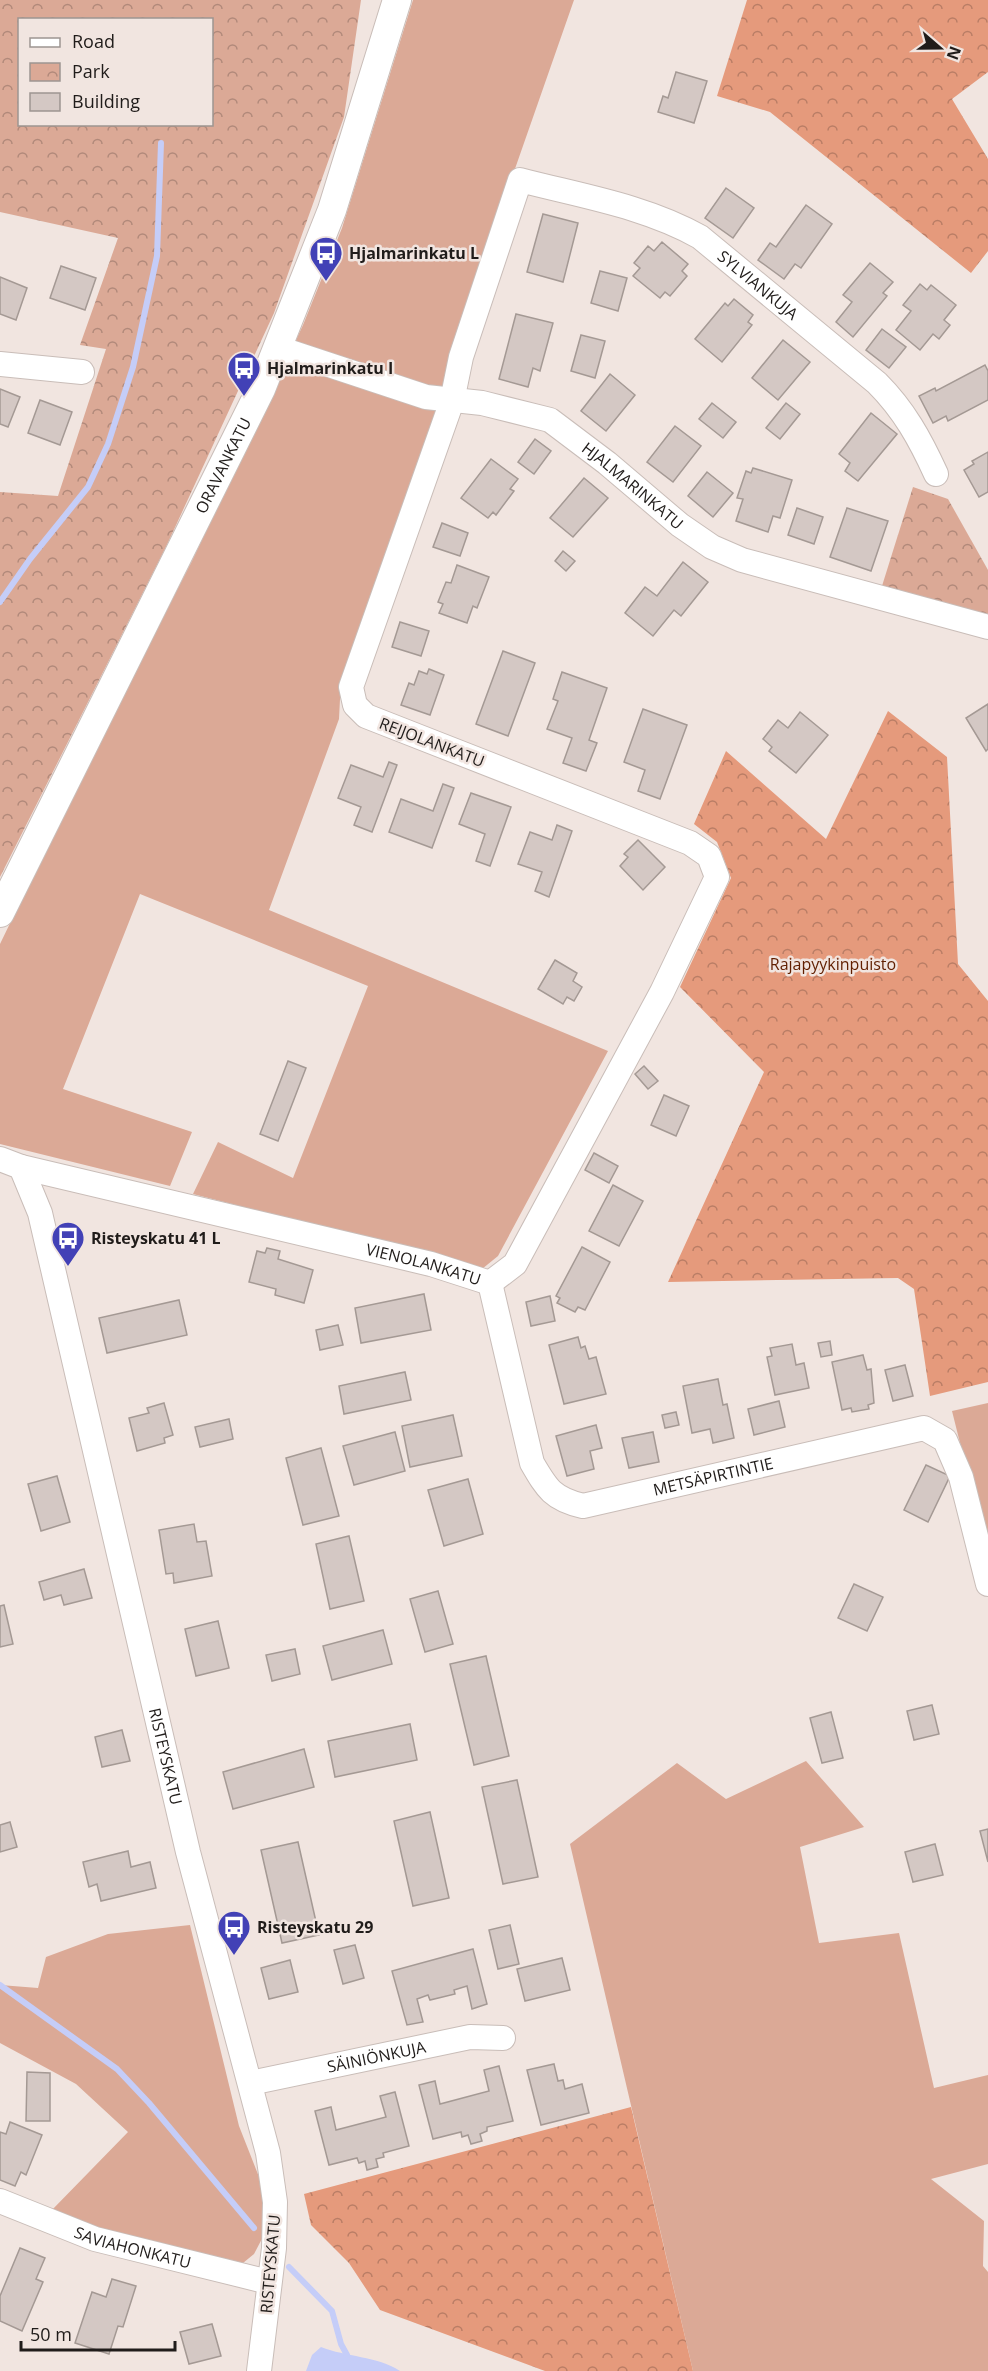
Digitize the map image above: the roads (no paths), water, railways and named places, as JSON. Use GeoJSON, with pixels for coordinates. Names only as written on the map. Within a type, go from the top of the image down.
{"type":"FeatureCollection","features":[{"type":"Feature","properties":{"kind":"street","name":"ORAVANKATU"},"geometry":{"type":"LineString","coordinates":[[0,913],[238,438],[278,348],[332,210],[397,0]]}},
{"type":"Feature","properties":{"kind":"street","name":"REIJOLANKATU"},"geometry":{"type":"LineString","coordinates":[[520,180],[461,357],[452,401],[351,687],[355,705],[366,716],[603,807],[690,843],[710,856]]}},
{"type":"Feature","properties":{"kind":"street","name":"SYLVIANKUJA"},"geometry":{"type":"LineString","coordinates":[[520,180],[638,210],[674,222],[700,237],[878,382],[897,403],[919,436],[936,474]]}},
{"type":"Feature","properties":{"kind":"street","name":"HJALMARINKATU"},"geometry":{"type":"LineString","coordinates":[[278,348],[426,398],[518,410],[550,420],[607,463],[680,525],[722,552],[742,560],[988,627]]}},
{"type":"Feature","properties":{"kind":"street"},"geometry":{"type":"LineString","coordinates":[[0,364],[82,372]]}},
{"type":"Feature","properties":{"kind":"street","name":"VIENOLANKATU"},"geometry":{"type":"LineString","coordinates":[[10,1163],[431,1264],[490,1283],[515,1264],[662,992],[717,877],[710,856]]}},
{"type":"Feature","properties":{"kind":"street","name":"RISTEYSKATU"},"geometry":{"type":"LineString","coordinates":[[10,1163],[40,1213],[188,1852],[268,2153],[275,2202],[259,2371]]}},
{"type":"Feature","properties":{"kind":"street","name":"METSÄPIRTINTIE"},"geometry":{"type":"LineString","coordinates":[[490,1283],[532,1463],[546,1488],[563,1501],[583,1506],[924,1428],[945,1440],[961,1477],[988,1584]]}},
{"type":"Feature","properties":{"kind":"street","name":"SÄINIÖNKUJA"},"geometry":{"type":"LineString","coordinates":[[250,2084],[470,2037],[502,2038]]}},
{"type":"Feature","properties":{"kind":"street","name":"SAVIAHONKATU"},"geometry":{"type":"LineString","coordinates":[[0,2201],[95,2239],[269,2282]]}},
{"type":"Feature","properties":{"kind":"water"},"geometry":{"type":"Polygon","coordinates":[[[321,2347],[381,2362],[400,2371],[306,2371],[312,2355],[321,2347]]]}},
{"type":"Feature","properties":{"kind":"waterway"},"geometry":{"type":"LineString","coordinates":[[0,602],[30,559],[88,487],[108,444],[133,367],[157,256],[161,143]]}},
{"type":"Feature","properties":{"kind":"waterway"},"geometry":{"type":"LineString","coordinates":[[0,1985],[117,2069],[149,2103],[254,2228]]}},
{"type":"Feature","properties":{"kind":"waterway"},"geometry":{"type":"LineString","coordinates":[[289,2267],[332,2311],[341,2344],[347,2355]]}},
{"type":"Feature","properties":{"kind":"place","name":"Hjalmarinkatu L"},"geometry":{"type":"Point","coordinates":[326,282]}},
{"type":"Feature","properties":{"kind":"place","name":"Hjalmarinkatu I"},"geometry":{"type":"Point","coordinates":[244,397]}},
{"type":"Feature","properties":{"kind":"place","name":"Risteyskatu 41 L"},"geometry":{"type":"Point","coordinates":[68,1267]}},
{"type":"Feature","properties":{"kind":"place","name":"Risteyskatu 29"},"geometry":{"type":"Point","coordinates":[234,1956]}},
{"type":"Feature","properties":{"kind":"park label","name":"Rajapyykinpuisto"},"geometry":{"type":"Point","coordinates":[833,964]}}]}
